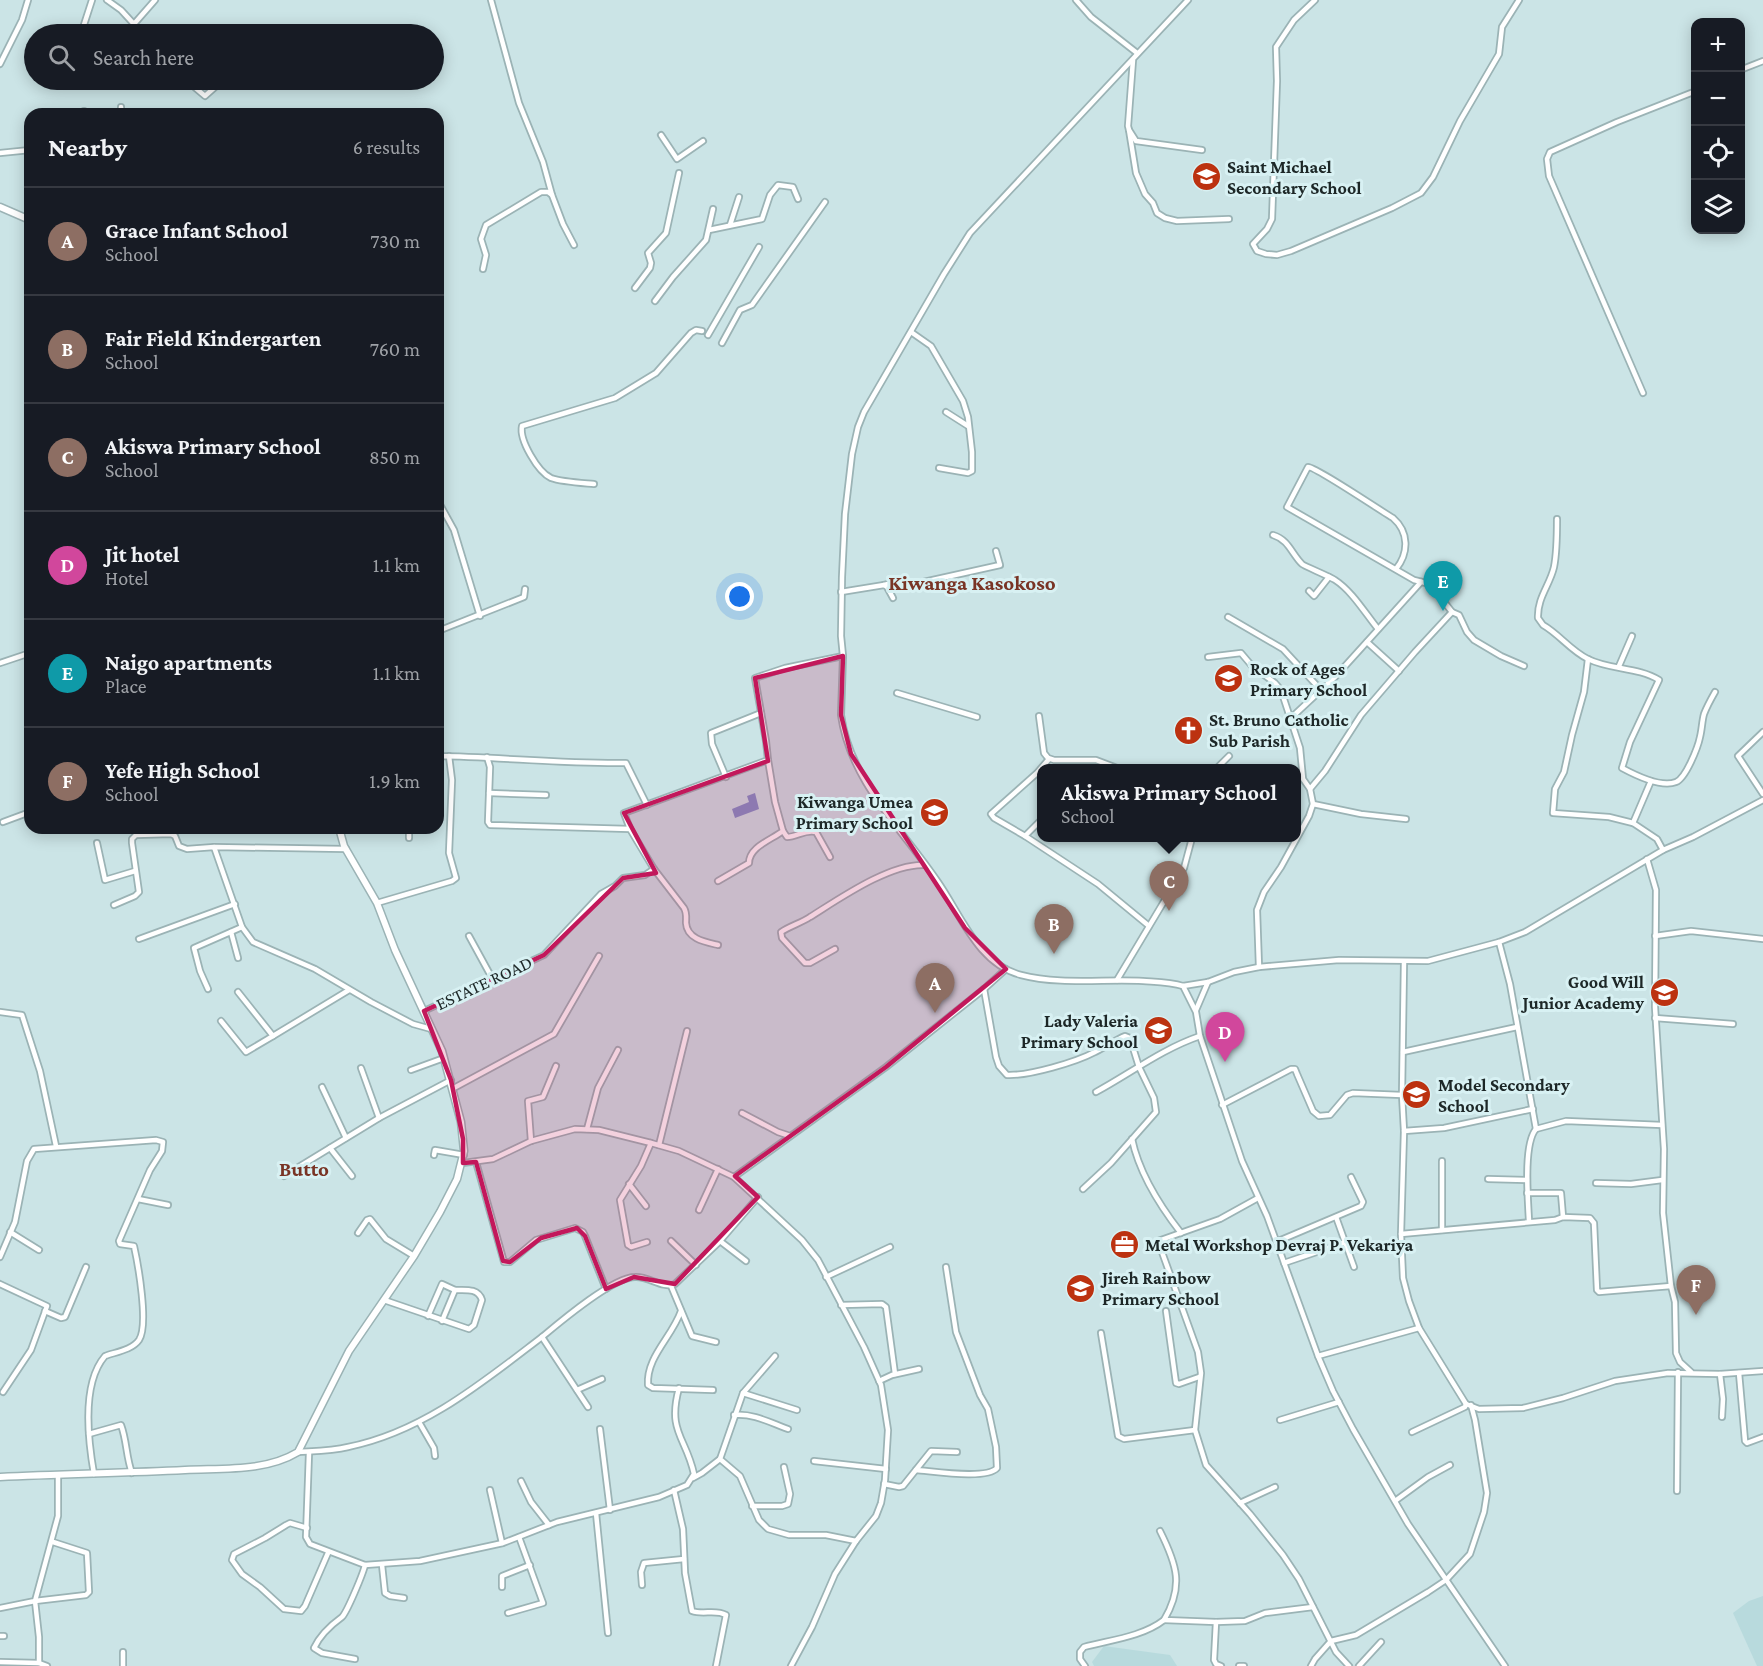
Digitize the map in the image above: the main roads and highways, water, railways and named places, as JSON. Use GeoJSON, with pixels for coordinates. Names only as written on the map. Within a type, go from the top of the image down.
{"type":"FeatureCollection","features":[{"type":"Feature","properties":{"kind":"water"},"geometry":{"type":"Polygon","coordinates":[[[755,793],[759,809],[735,818],[732,809],[749,802],[747,796],[755,793]]]}},
{"type":"Feature","properties":{"kind":"place","name":"Saint Michael Secondary School"},"geometry":{"type":"Point","coordinates":[1206,177]}},
{"type":"Feature","properties":{"kind":"place","name":"Naigo apartments"},"geometry":{"type":"Point","coordinates":[1443,611]}},
{"type":"Feature","properties":{"kind":"place","name":"Rock of Ages Primary School"},"geometry":{"type":"Point","coordinates":[1229,679]}},
{"type":"Feature","properties":{"kind":"place","name":"St. Bruno Catholic Sub Parish"},"geometry":{"type":"Point","coordinates":[1188,730]}},
{"type":"Feature","properties":{"kind":"place","name":"Kiwanga Umea Primary School"},"geometry":{"type":"Point","coordinates":[934,812]}},
{"type":"Feature","properties":{"kind":"place","name":"Akiswa Primary School"},"geometry":{"type":"Point","coordinates":[1169,911]}},
{"type":"Feature","properties":{"kind":"place","name":"Fair Field Kindergarten"},"geometry":{"type":"Point","coordinates":[1054,954]}},
{"type":"Feature","properties":{"kind":"place","name":"Good Will Junior Academy"},"geometry":{"type":"Point","coordinates":[1665,992]}},
{"type":"Feature","properties":{"kind":"place","name":"Grace Infant School"},"geometry":{"type":"Point","coordinates":[935,1013]}},
{"type":"Feature","properties":{"kind":"place","name":"Lady Valeria Primary School"},"geometry":{"type":"Point","coordinates":[1159,1031]}},
{"type":"Feature","properties":{"kind":"place","name":"Jit hotel"},"geometry":{"type":"Point","coordinates":[1225,1062]}},
{"type":"Feature","properties":{"kind":"place","name":"Model Secondary School"},"geometry":{"type":"Point","coordinates":[1417,1095]}},
{"type":"Feature","properties":{"kind":"place","name":"Metal Workshop Devraj P. Vekariya"},"geometry":{"type":"Point","coordinates":[1124,1245]}},
{"type":"Feature","properties":{"kind":"place","name":"Jireh Rainbow Primary School"},"geometry":{"type":"Point","coordinates":[1081,1288]}},
{"type":"Feature","properties":{"kind":"place","name":"Yefe High School"},"geometry":{"type":"Point","coordinates":[1696,1315]}},
{"type":"Feature","properties":{"kind":"district","name":"Kiwanga Kasokoso"},"geometry":{"type":"Point","coordinates":[972,583]}},
{"type":"Feature","properties":{"kind":"district","name":"Butto"},"geometry":{"type":"Point","coordinates":[304,1169]}}]}
